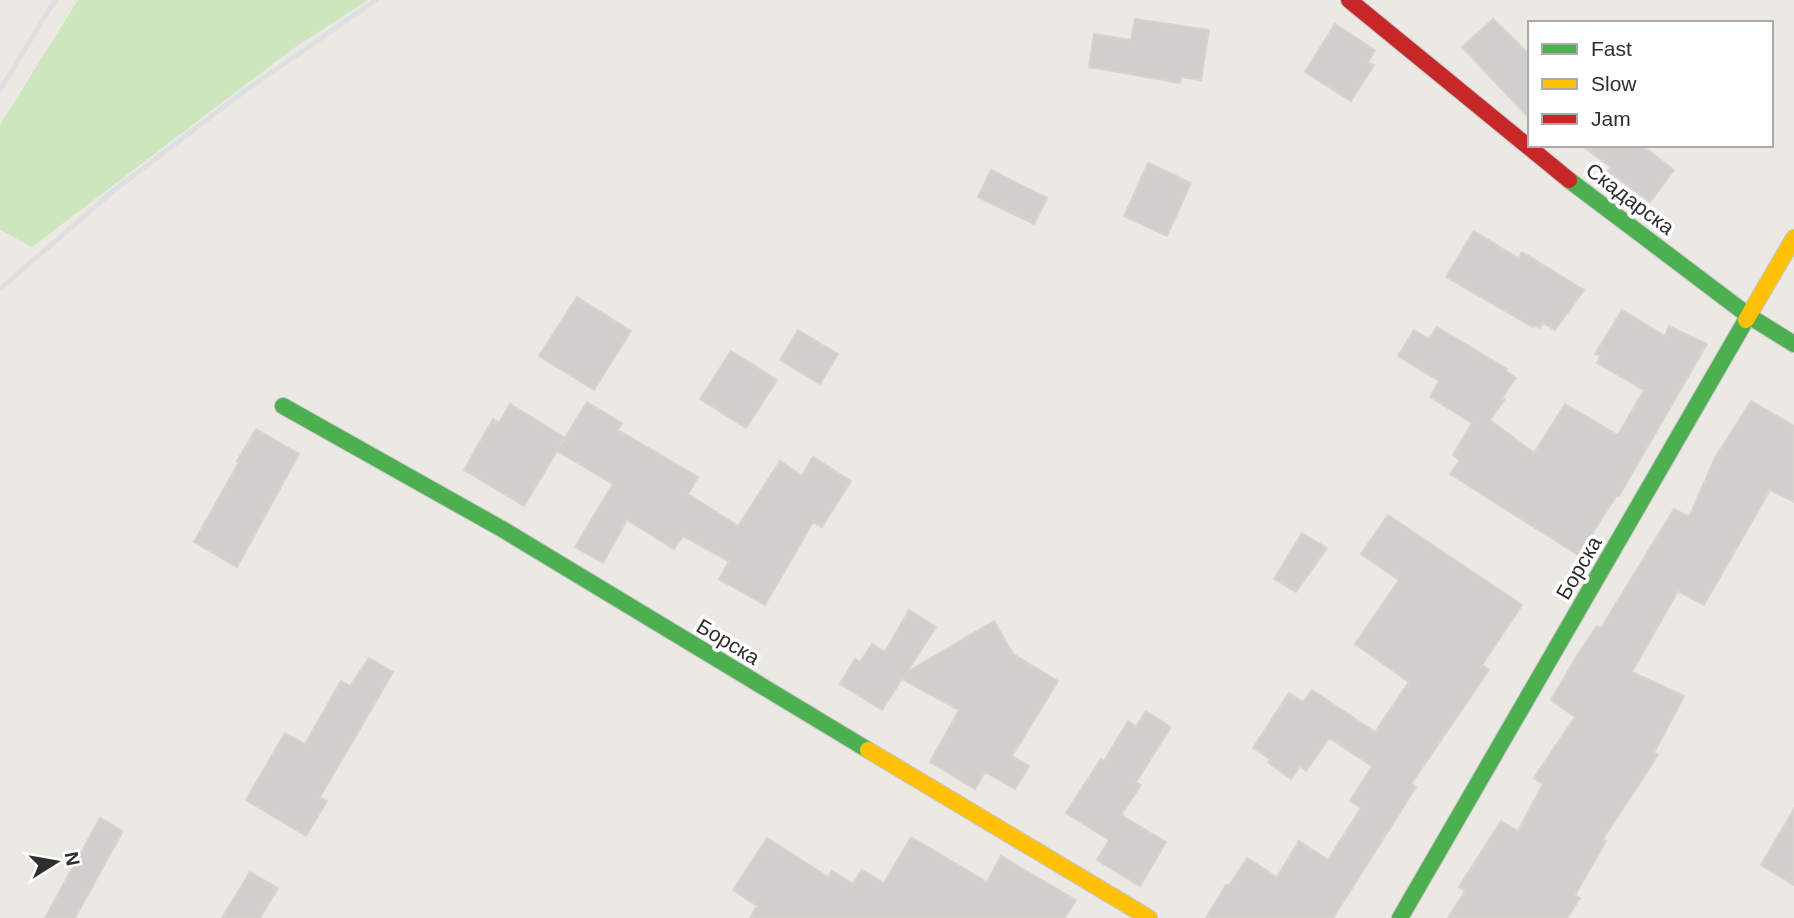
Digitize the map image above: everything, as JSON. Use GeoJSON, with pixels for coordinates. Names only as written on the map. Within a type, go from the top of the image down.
{"type":"FeatureCollection","features":[{"type":"Feature","properties":{"kind":"street","name":"Скадарска"},"geometry":{"type":"LineString","coordinates":[[1349,0],[1528,146]]}},
{"type":"Feature","properties":{"kind":"street","name":"Скадарска"},"geometry":{"type":"LineString","coordinates":[[1529,147],[1600,205],[1749,316],[1794,344]]}},
{"type":"Feature","properties":{"kind":"street","name":"Борска"},"geometry":{"type":"LineString","coordinates":[[1400,918],[1794,238]]}},
{"type":"Feature","properties":{"kind":"street","name":"Борска"},"geometry":{"type":"LineString","coordinates":[[283,406],[496,524],[1001,832],[1149,918]]}},
{"type":"Feature","properties":{"kind":"green space"},"geometry":{"type":"Polygon","coordinates":[[[78,0],[368,0],[294,48],[32,247],[0,230],[0,125],[78,0]]]}},
{"type":"Feature","properties":{"kind":"building"},"geometry":{"type":"Polygon","coordinates":[[[1135,19],[1209,30],[1201,80],[1181,77],[1180,83],[1089,67],[1094,34],[1131,40],[1135,19]]]}},
{"type":"Feature","properties":{"kind":"building"},"geometry":{"type":"Polygon","coordinates":[[[1493,19],[1528,53],[1528,117],[1462,47],[1493,19]]]}},
{"type":"Feature","properties":{"kind":"building"},"geometry":{"type":"Polygon","coordinates":[[[1335,24],[1375,50],[1368,62],[1374,65],[1351,101],[1305,72],[1335,24]]]}},
{"type":"Feature","properties":{"kind":"building"},"geometry":{"type":"Polygon","coordinates":[[[1584,147],[1644,147],[1674,170],[1650,202],[1608,171],[1611,167],[1584,147]]]}},
{"type":"Feature","properties":{"kind":"building"},"geometry":{"type":"Polygon","coordinates":[[[1148,163],[1191,183],[1167,236],[1124,216],[1148,163]]]}},
{"type":"Feature","properties":{"kind":"building"},"geometry":{"type":"Polygon","coordinates":[[[991,170],[1047,198],[1034,224],[978,197],[991,170]]]}},
{"type":"Feature","properties":{"kind":"building"},"geometry":{"type":"Polygon","coordinates":[[[1474,231],[1518,258],[1522,252],[1584,290],[1555,330],[1543,323],[1540,328],[1535,325],[1533,327],[1446,277],[1474,231]]]}},
{"type":"Feature","properties":{"kind":"building"},"geometry":{"type":"Polygon","coordinates":[[[577,297],[631,331],[594,390],[539,356],[577,297]]]}},
{"type":"Feature","properties":{"kind":"building"},"geometry":{"type":"Polygon","coordinates":[[[1622,310],[1665,336],[1669,326],[1707,344],[1619,496],[1617,495],[1578,555],[1450,474],[1460,460],[1453,455],[1472,423],[1430,397],[1439,381],[1398,356],[1414,330],[1429,339],[1437,327],[1507,369],[1506,371],[1516,378],[1490,420],[1534,453],[1565,404],[1618,435],[1644,390],[1597,363],[1600,356],[1595,354],[1622,310]]]}},
{"type":"Feature","properties":{"kind":"building"},"geometry":{"type":"Polygon","coordinates":[[[798,330],[838,354],[820,384],[780,360],[798,330]]]}},
{"type":"Feature","properties":{"kind":"building"},"geometry":{"type":"Polygon","coordinates":[[[731,351],[777,380],[746,428],[700,399],[731,351]]]}},
{"type":"Feature","properties":{"kind":"building"},"geometry":{"type":"Polygon","coordinates":[[[1751,401],[1794,426],[1794,502],[1770,490],[1704,605],[1678,591],[1632,672],[1684,696],[1654,753],[1658,755],[1603,839],[1606,841],[1575,895],[1580,898],[1567,918],[1448,918],[1465,891],[1459,887],[1501,821],[1518,831],[1543,784],[1534,778],[1575,717],[1551,700],[1597,626],[1601,628],[1674,509],[1689,517],[1715,458],[1751,401]]]}},
{"type":"Feature","properties":{"kind":"building"},"geometry":{"type":"Polygon","coordinates":[[[587,402],[622,423],[618,430],[698,477],[688,494],[738,526],[780,461],[802,476],[813,457],[851,481],[822,527],[813,522],[765,605],[719,579],[729,561],[683,536],[674,549],[627,520],[603,563],[575,547],[613,484],[557,451],[524,506],[464,470],[493,419],[499,423],[510,404],[565,438],[587,402]]]}},
{"type":"Feature","properties":{"kind":"building"},"geometry":{"type":"Polygon","coordinates":[[[256,429],[299,454],[237,567],[194,542],[256,429]]]}},
{"type":"Feature","properties":{"kind":"building"},"geometry":{"type":"Polygon","coordinates":[[[1388,515],[1522,605],[1482,665],[1489,670],[1411,784],[1416,787],[1333,918],[1206,918],[1226,885],[1229,886],[1247,858],[1277,877],[1299,841],[1328,860],[1361,808],[1350,801],[1372,766],[1329,738],[1306,771],[1300,766],[1291,779],[1268,762],[1270,759],[1253,748],[1289,693],[1303,702],[1312,690],[1375,732],[1409,682],[1355,644],[1399,580],[1361,554],[1388,515]]]}},
{"type":"Feature","properties":{"kind":"building"},"geometry":{"type":"Polygon","coordinates":[[[1302,533],[1327,548],[1296,592],[1274,579],[1302,533]]]}},
{"type":"Feature","properties":{"kind":"building"},"geometry":{"type":"Polygon","coordinates":[[[909,610],[936,627],[907,672],[994,621],[1013,654],[1058,681],[1012,756],[1029,766],[1015,789],[985,772],[975,789],[930,762],[959,710],[902,679],[882,710],[840,684],[855,659],[860,662],[872,644],[885,652],[909,610]]]}},
{"type":"Feature","properties":{"kind":"building"},"geometry":{"type":"Polygon","coordinates":[[[369,658],[393,672],[320,797],[327,801],[306,836],[246,800],[285,733],[305,744],[341,681],[350,686],[369,658]]]}},
{"type":"Feature","properties":{"kind":"building"},"geometry":{"type":"Polygon","coordinates":[[[1146,711],[1171,727],[1136,782],[1141,785],[1121,815],[1166,842],[1140,886],[1097,860],[1109,840],[1066,813],[1101,759],[1104,761],[1128,721],[1136,727],[1146,711]]]}},
{"type":"Feature","properties":{"kind":"building"},"geometry":{"type":"Polygon","coordinates":[[[1794,809],[1794,885],[1761,865],[1794,809]]]}},
{"type":"Feature","properties":{"kind":"building"},"geometry":{"type":"Polygon","coordinates":[[[100,818],[123,831],[75,918],[45,918],[100,818]]]}},
{"type":"Feature","properties":{"kind":"building"},"geometry":{"type":"Polygon","coordinates":[[[911,837],[987,882],[1001,856],[1076,900],[1065,918],[750,918],[757,906],[733,890],[767,838],[828,877],[832,871],[853,884],[862,870],[884,883],[911,837]]]}},
{"type":"Feature","properties":{"kind":"building"},"geometry":{"type":"Polygon","coordinates":[[[250,872],[278,888],[260,918],[222,918],[250,872]]]}},
{"type":"Feature","properties":{"kind":"railway"},"geometry":{"type":"LineString","coordinates":[[0,90],[55,0]]}},
{"type":"Feature","properties":{"kind":"railway"},"geometry":{"type":"LineString","coordinates":[[0,289],[113,191],[246,90],[376,0]]}},
{"type":"Feature","properties":{"kind":"traffic: fast"},"geometry":{"type":"LineString","coordinates":[[1569,180],[1749,316],[1794,344]]}},
{"type":"Feature","properties":{"kind":"traffic: fast"},"geometry":{"type":"LineString","coordinates":[[1400,918],[1746,320]]}},
{"type":"Feature","properties":{"kind":"traffic: fast"},"geometry":{"type":"LineString","coordinates":[[283,406],[502,529],[868,750]]}},
{"type":"Feature","properties":{"kind":"traffic: slow"},"geometry":{"type":"LineString","coordinates":[[1746,320],[1794,238]]}},
{"type":"Feature","properties":{"kind":"traffic: slow"},"geometry":{"type":"LineString","coordinates":[[868,750],[1149,918]]}},
{"type":"Feature","properties":{"kind":"traffic: jam"},"geometry":{"type":"LineString","coordinates":[[1349,0],[1528,146]]}},
{"type":"Feature","properties":{"kind":"traffic: jam"},"geometry":{"type":"LineString","coordinates":[[1529,147],[1569,180]]}}]}
